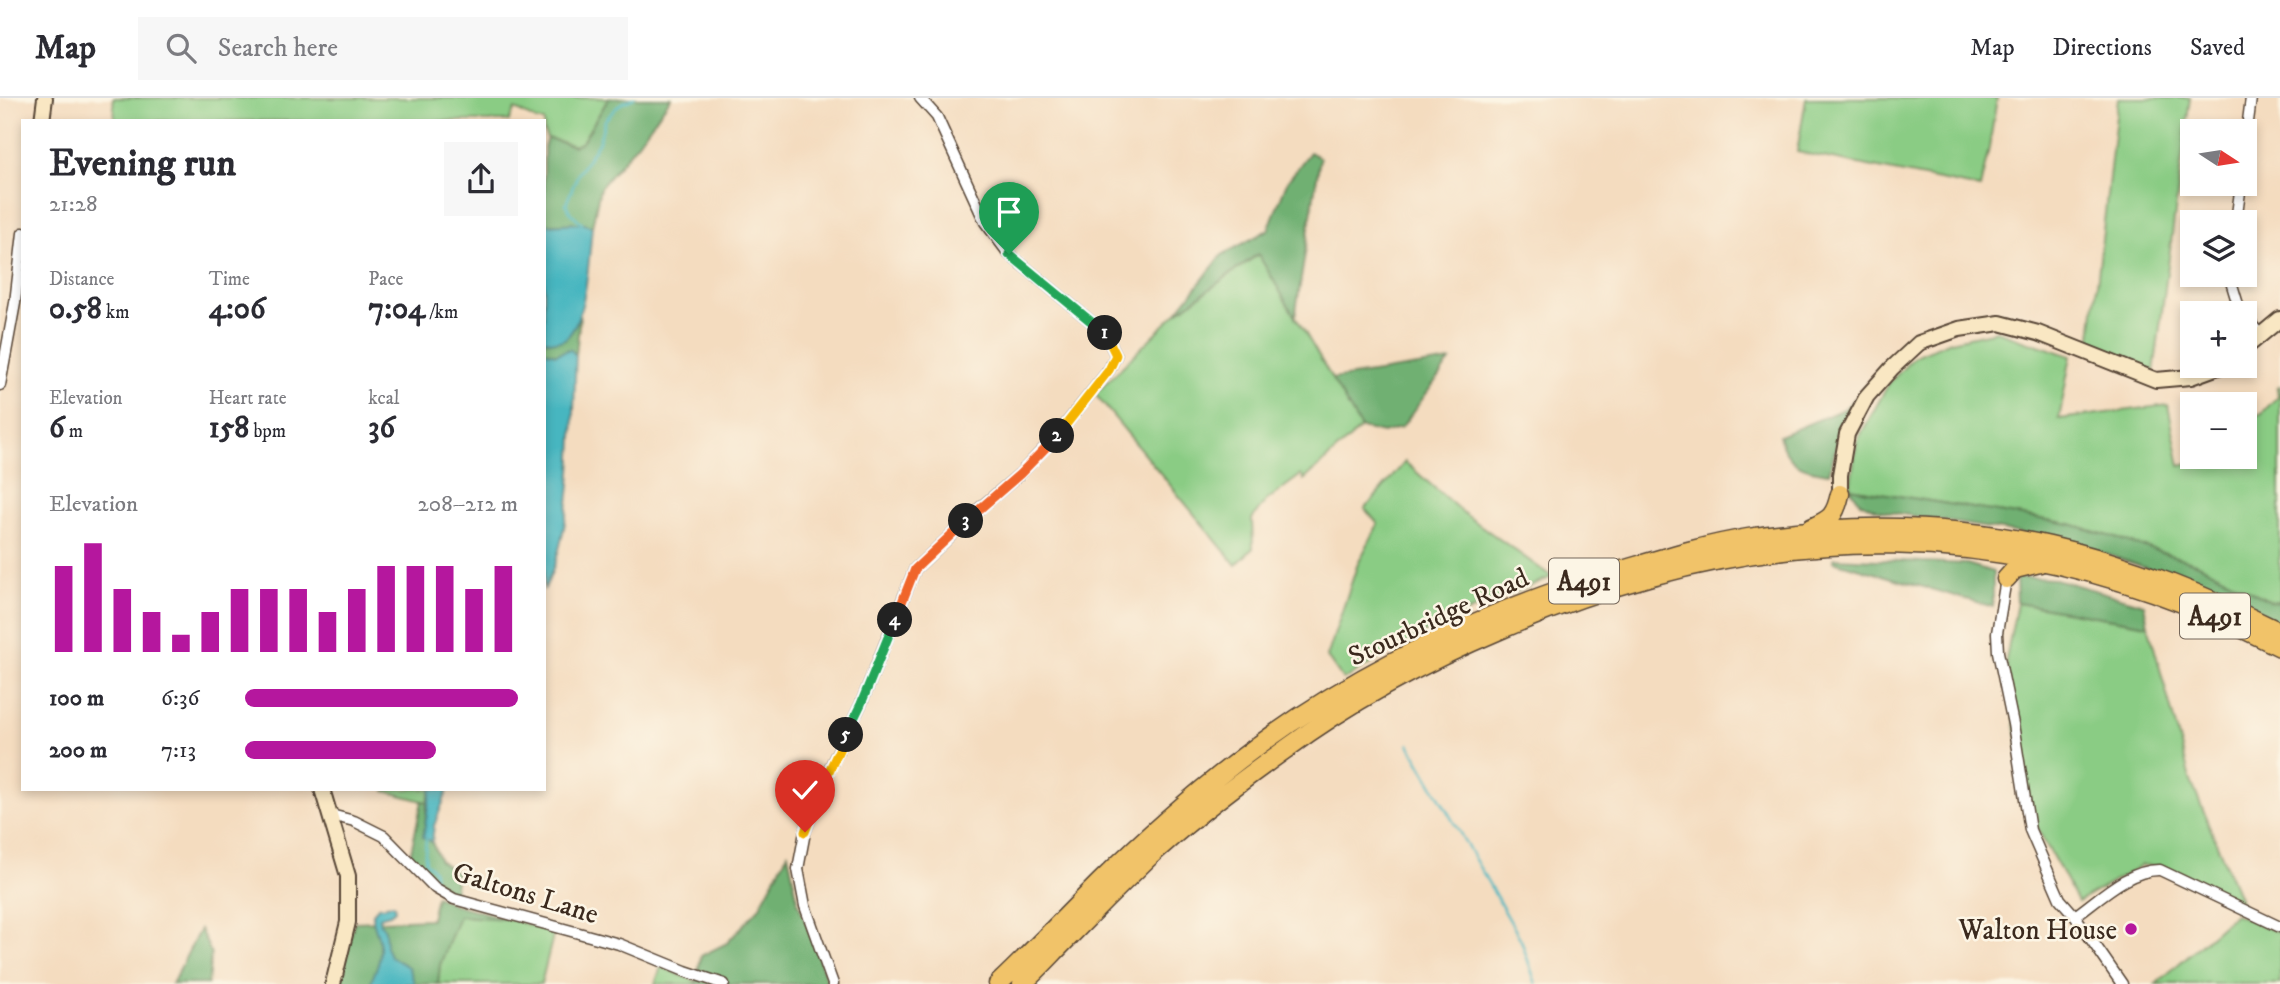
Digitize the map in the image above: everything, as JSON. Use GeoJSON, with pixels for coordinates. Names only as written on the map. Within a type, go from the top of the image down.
{"type":"FeatureCollection","features":[{"type":"Feature","properties":{"kind":"highway"},"geometry":{"type":"LineString","coordinates":[[1840,494],[1850,520],[1864,528]]}},
{"type":"Feature","properties":{"kind":"highway"},"geometry":{"type":"LineString","coordinates":[[1804,531],[1834,514],[1840,494]]}},
{"type":"Feature","properties":{"kind":"highway","name":"Stourbridge Road"},"geometry":{"type":"LineString","coordinates":[[998,984],[1104,878],[1199,792],[1259,745],[1348,686],[1414,650],[1504,609],[1596,577],[1671,556],[1745,539],[1804,531],[1864,528],[1964,532],[2050,546],[2101,559],[2175,584],[2280,632]]}},
{"type":"Feature","properties":{"kind":"highway","name":"Stourbridge Road"},"geometry":{"type":"LineString","coordinates":[[1022,984],[1176,833],[1289,746],[1356,701],[1469,643],[1537,614],[1594,593],[1678,570],[1761,552],[1863,543],[1927,544],[1980,550],[2046,562],[2148,590],[2195,607],[2280,647]]}},
{"type":"Feature","properties":{"kind":"highway"},"geometry":{"type":"LineString","coordinates":[[1980,550],[2000,565],[2006,579],[2015,569],[2046,562]]}},
{"type":"Feature","properties":{"kind":"street"},"geometry":{"type":"LineString","coordinates":[[42,119],[45,98]]}},
{"type":"Feature","properties":{"kind":"street"},"geometry":{"type":"LineString","coordinates":[[833,984],[805,906],[800,881],[798,869],[805,832],[825,778],[861,704],[915,569],[1043,450],[1109,370],[1116,355],[1105,333],[1009,254],[985,222],[936,117],[920,98]]}},
{"type":"Feature","properties":{"kind":"street"},"geometry":{"type":"LineString","coordinates":[[2248,119],[2251,98]]}},
{"type":"Feature","properties":{"kind":"street"},"geometry":{"type":"LineString","coordinates":[[0,385],[15,303],[21,250]]}},
{"type":"Feature","properties":{"kind":"street"},"geometry":{"type":"LineString","coordinates":[[2257,338],[2280,319]]}},
{"type":"Feature","properties":{"kind":"street"},"geometry":{"type":"LineString","coordinates":[[1840,494],[1840,475],[1847,434],[1867,396],[1919,343],[1959,329],[2000,323],[2038,333],[2156,380],[2180,378]]}},
{"type":"Feature","properties":{"kind":"street"},"geometry":{"type":"LineString","coordinates":[[2257,332],[2260,336]]}},
{"type":"Feature","properties":{"kind":"street"},"geometry":{"type":"LineString","coordinates":[[2006,579],[1997,633],[1998,652],[2030,830],[2060,899],[2075,916],[2122,984]]}},
{"type":"Feature","properties":{"kind":"street"},"geometry":{"type":"LineString","coordinates":[[323,791],[348,877],[348,922],[334,984]]}},
{"type":"Feature","properties":{"kind":"street","name":"Galtons Lane"},"geometry":{"type":"LineString","coordinates":[[331,815],[354,821],[384,836],[435,888],[454,900],[619,944],[724,984]]}},
{"type":"Feature","properties":{"kind":"street"},"geometry":{"type":"LineString","coordinates":[[2075,916],[2122,882],[2148,870],[2160,870],[2280,927]]}},
{"type":"Feature","properties":{"kind":"green space"},"geometry":{"type":"Polygon","coordinates":[[[113,98],[609,98],[582,142],[575,146],[547,138],[546,119],[534,119],[515,109],[510,119],[115,119],[113,98]]]}},
{"type":"Feature","properties":{"kind":"green space"},"geometry":{"type":"Polygon","coordinates":[[[609,98],[671,98],[600,188],[592,227],[582,223],[546,225],[547,138],[574,146],[582,142],[609,98]]]}},
{"type":"Feature","properties":{"kind":"green space"},"geometry":{"type":"Polygon","coordinates":[[[1806,98],[1997,98],[1980,188],[1797,152],[1806,98]]]}},
{"type":"Feature","properties":{"kind":"green space"},"geometry":{"type":"Polygon","coordinates":[[[2118,98],[2190,98],[2187,119],[2180,119],[2180,174],[2154,372],[2090,346],[2118,98]]]}},
{"type":"Feature","properties":{"kind":"green space"},"geometry":{"type":"Polygon","coordinates":[[[1310,152],[1320,158],[1295,317],[1258,254],[1176,313],[1222,255],[1268,230],[1287,182],[1310,152]]]}},
{"type":"Feature","properties":{"kind":"green space"},"geometry":{"type":"Polygon","coordinates":[[[1259,254],[1361,428],[1304,480],[1301,475],[1266,501],[1252,519],[1253,548],[1236,565],[1095,394],[1176,313],[1259,254]]]}},
{"type":"Feature","properties":{"kind":"green space"},"geometry":{"type":"Polygon","coordinates":[[[580,315],[576,355],[570,350],[556,354],[546,352],[546,340],[558,341],[571,332],[580,315]]]}},
{"type":"Feature","properties":{"kind":"green space"},"geometry":{"type":"Polygon","coordinates":[[[1996,331],[2071,356],[2059,419],[2168,405],[2180,469],[2257,469],[2257,416],[2278,396],[2277,388],[2280,386],[2280,601],[2272,602],[2071,524],[1850,488],[1857,441],[1889,383],[1915,356],[1951,341],[1996,331]]]}},
{"type":"Feature","properties":{"kind":"green space"},"geometry":{"type":"Polygon","coordinates":[[[1450,361],[1402,427],[1383,433],[1361,428],[1332,379],[1450,361]]]}},
{"type":"Feature","properties":{"kind":"green space"},"geometry":{"type":"Polygon","coordinates":[[[1860,394],[1840,432],[1829,473],[1811,470],[1791,460],[1779,436],[1844,409],[1860,394]]]}},
{"type":"Feature","properties":{"kind":"green space"},"geometry":{"type":"Polygon","coordinates":[[[1405,462],[1462,512],[1552,577],[1418,636],[1343,680],[1327,657],[1357,566],[1378,524],[1365,509],[1405,462]]]}},
{"type":"Feature","properties":{"kind":"green space"},"geometry":{"type":"Polygon","coordinates":[[[1850,488],[2071,524],[2199,564],[2272,602],[2280,601],[2280,623],[2158,572],[2068,541],[1877,510],[1860,502],[1850,488]]]}},
{"type":"Feature","properties":{"kind":"green space"},"geometry":{"type":"Polygon","coordinates":[[[1834,558],[1967,564],[1993,572],[1993,607],[1833,561],[1834,558]]]}},
{"type":"Feature","properties":{"kind":"green space"},"geometry":{"type":"Polygon","coordinates":[[[2016,577],[2055,579],[2144,604],[2148,625],[2017,603],[2016,577]]]}},
{"type":"Feature","properties":{"kind":"green space"},"geometry":{"type":"Polygon","coordinates":[[[2017,603],[2148,625],[2190,779],[2242,905],[2164,867],[2142,865],[2078,902],[2027,810],[2006,659],[2017,603]]]}},
{"type":"Feature","properties":{"kind":"green space"},"geometry":{"type":"Polygon","coordinates":[[[385,791],[430,791],[427,802],[385,791]]]}},
{"type":"Feature","properties":{"kind":"green space"},"geometry":{"type":"Polygon","coordinates":[[[422,801],[427,802],[424,837],[432,842],[440,861],[457,873],[454,896],[410,856],[422,801]]]}},
{"type":"Feature","properties":{"kind":"green space"},"geometry":{"type":"Polygon","coordinates":[[[788,853],[798,902],[828,984],[696,984],[701,956],[727,943],[759,908],[788,853]]]}},
{"type":"Feature","properties":{"kind":"green space"},"geometry":{"type":"Polygon","coordinates":[[[436,896],[453,904],[508,919],[459,916],[440,965],[438,984],[340,984],[354,922],[431,919],[436,896]]]}},
{"type":"Feature","properties":{"kind":"green space"},"geometry":{"type":"Polygon","coordinates":[[[2235,914],[2280,933],[2280,984],[2156,984],[2235,914]]]}},
{"type":"Feature","properties":{"kind":"green space"},"geometry":{"type":"Polygon","coordinates":[[[459,915],[509,919],[554,932],[541,984],[438,984],[440,965],[459,915]]]}},
{"type":"Feature","properties":{"kind":"green space"},"geometry":{"type":"Polygon","coordinates":[[[200,929],[211,953],[208,984],[172,984],[200,929]]]}},
{"type":"Feature","properties":{"kind":"green space"},"geometry":{"type":"Polygon","coordinates":[[[661,967],[695,981],[696,984],[655,984],[661,967]]]}},
{"type":"Feature","properties":{"kind":"water"},"geometry":{"type":"Polygon","coordinates":[[[582,223],[592,227],[580,313],[567,338],[558,341],[546,340],[546,225],[582,223]]]}},
{"type":"Feature","properties":{"kind":"water"},"geometry":{"type":"Polygon","coordinates":[[[570,349],[576,355],[573,444],[568,506],[555,564],[546,585],[546,352],[556,354],[570,349]]]}},
{"type":"Feature","properties":{"kind":"water"},"geometry":{"type":"Polygon","coordinates":[[[431,791],[447,791],[434,826],[432,842],[423,837],[431,791]]]}},
{"type":"Feature","properties":{"kind":"water"},"geometry":{"type":"Polygon","coordinates":[[[394,904],[395,910],[379,917],[380,924],[385,929],[386,947],[390,956],[408,967],[415,984],[370,984],[380,952],[373,913],[379,906],[394,904]]]}},
{"type":"Feature","properties":{"kind":"waterway"},"geometry":{"type":"LineString","coordinates":[[582,223],[566,204],[578,174],[599,141],[605,120],[620,104],[634,98]]}},
{"type":"Feature","properties":{"kind":"waterway"},"geometry":{"type":"LineString","coordinates":[[1409,744],[1521,940],[1536,984]]}},
{"type":"Feature","properties":{"kind":"waterway"},"geometry":{"type":"LineString","coordinates":[[426,839],[426,863],[433,870],[433,880]]}},
{"type":"Feature","properties":{"kind":"place","name":"Walton House"},"geometry":{"type":"Point","coordinates":[2131,929]}},
{"type":"Feature","properties":{"kind":"route"},"geometry":{"type":"LineString","coordinates":[[805,832],[825,778],[861,704],[915,569],[1020,474],[1059,433],[1109,370],[1116,355],[1105,333],[1009,254]]}}]}
